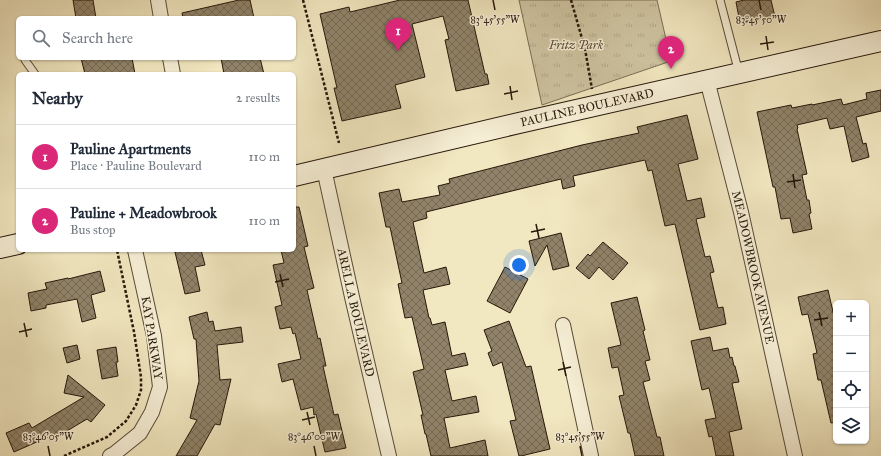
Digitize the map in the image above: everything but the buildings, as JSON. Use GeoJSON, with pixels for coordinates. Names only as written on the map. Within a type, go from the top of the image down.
{"type":"FeatureCollection","features":[{"type":"Feature","properties":{"kind":"street"},"geometry":{"type":"LineString","coordinates":[[158,0],[161,16]]}},
{"type":"Feature","properties":{"kind":"street","name":"PAULINE BOULEVARD"},"geometry":{"type":"LineString","coordinates":[[296,176],[523,122],[881,41]]}},
{"type":"Feature","properties":{"kind":"street"},"geometry":{"type":"LineString","coordinates":[[170,60],[173,72]]}},
{"type":"Feature","properties":{"kind":"street","name":"MEADOWBROOK AVENUE"},"geometry":{"type":"LineString","coordinates":[[707,80],[741,212],[795,456]]}},
{"type":"Feature","properties":{"kind":"street","name":"ARELLA BOULEVARD"},"geometry":{"type":"LineString","coordinates":[[324,169],[388,456]]}},
{"type":"Feature","properties":{"kind":"street"},"geometry":{"type":"LineString","coordinates":[[0,248],[16,244]]}},
{"type":"Feature","properties":{"kind":"street","name":"KAY PARKWAY"},"geometry":{"type":"LineString","coordinates":[[110,456],[140,433],[152,412],[160,387],[154,336],[135,252]]}},
{"type":"Feature","properties":{"kind":"street"},"geometry":{"type":"LineString","coordinates":[[563,325],[591,456]]}},
{"type":"Feature","properties":{"kind":"lane"},"geometry":{"type":"LineString","coordinates":[[720,0],[739,73]]}},
{"type":"Feature","properties":{"kind":"lane"},"geometry":{"type":"LineString","coordinates":[[25,60],[34,72]]}},
{"type":"Feature","properties":{"kind":"path"},"geometry":{"type":"LineString","coordinates":[[303,0],[339,143]]}},
{"type":"Feature","properties":{"kind":"path"},"geometry":{"type":"LineString","coordinates":[[570,0],[585,49],[591,83]]}},
{"type":"Feature","properties":{"kind":"path"},"geometry":{"type":"LineString","coordinates":[[64,456],[107,437],[126,421],[136,405],[141,390],[141,377],[134,332],[117,252]]}},
{"type":"Feature","properties":{"kind":"green space","name":"Fritz Park"},"geometry":{"type":"Polygon","coordinates":[[[519,0],[657,0],[671,61],[542,105],[519,0]]]}},
{"type":"Feature","properties":{"kind":"place","name":"Pauline Apartments"},"geometry":{"type":"Point","coordinates":[398,51]}},
{"type":"Feature","properties":{"kind":"place","name":"Pauline + Meadowbrook"},"geometry":{"type":"Point","coordinates":[671,69]}}]}
